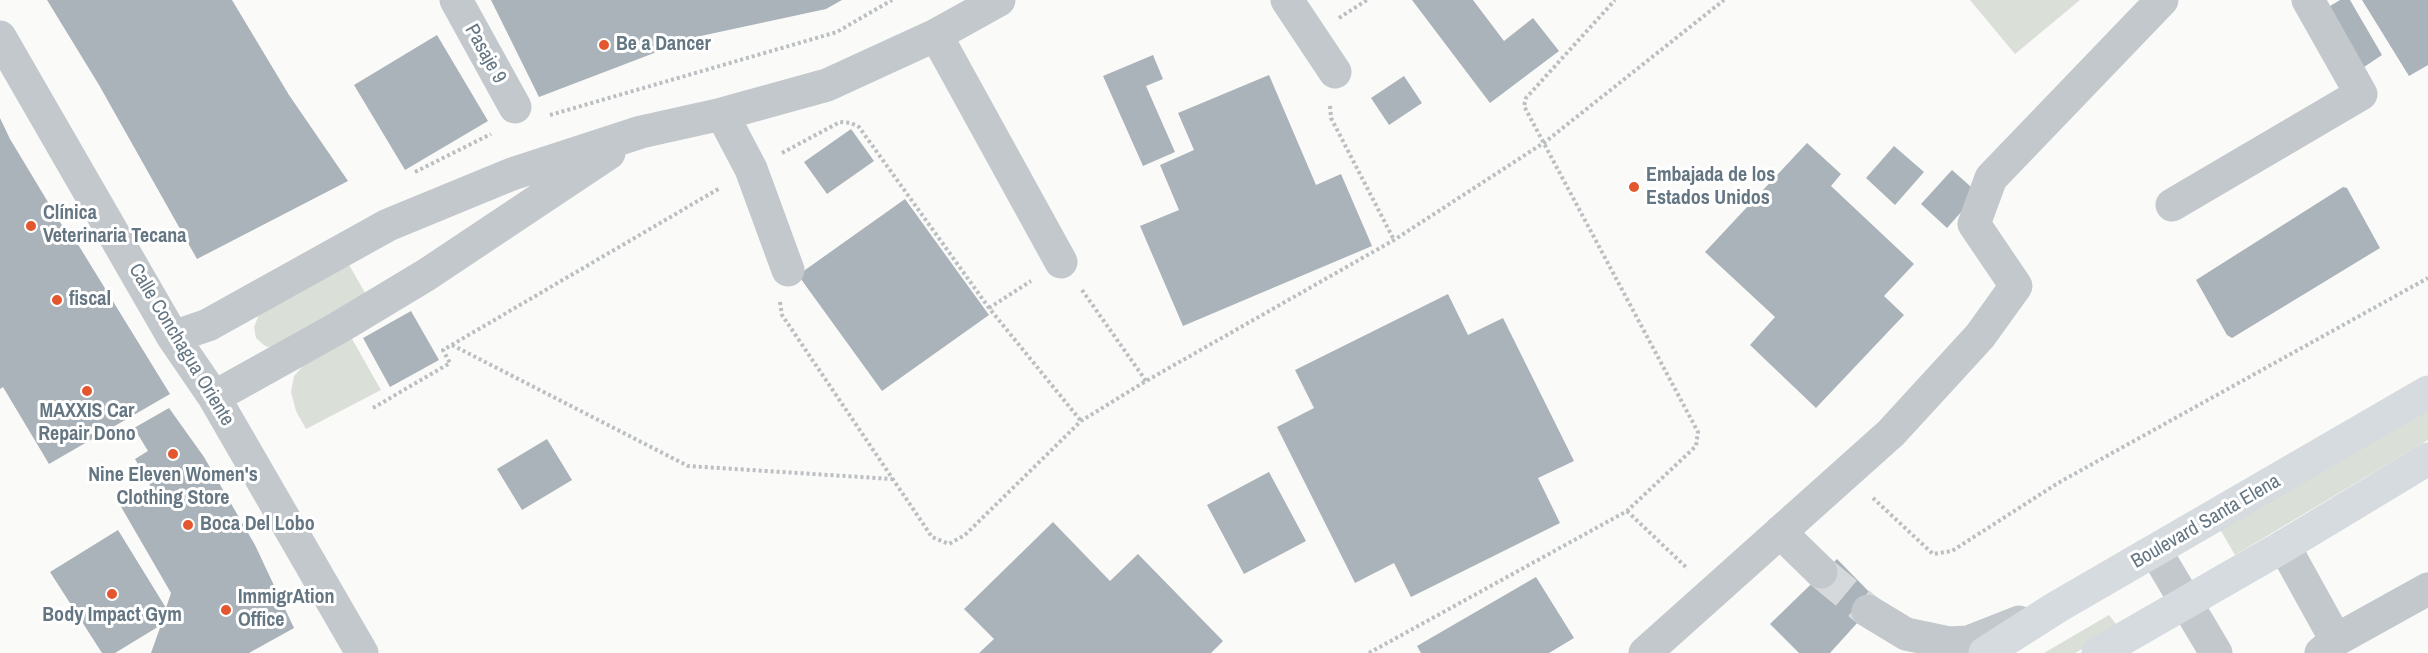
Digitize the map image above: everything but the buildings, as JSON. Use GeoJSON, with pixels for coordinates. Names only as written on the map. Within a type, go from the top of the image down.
{"type":"FeatureCollection","features":[{"type":"Feature","properties":{"kind":"main road","name":"Boulevard Santa Elena"},"geometry":{"type":"LineString","coordinates":[[1985,653],[2057,607],[2156,552],[2428,392]]}},
{"type":"Feature","properties":{"kind":"main road"},"geometry":{"type":"LineString","coordinates":[[2098,653],[2284,546],[2428,459]]}},
{"type":"Feature","properties":{"kind":"street","name":"Pasaje 9"},"geometry":{"type":"LineString","coordinates":[[456,0],[515,107]]}},
{"type":"Feature","properties":{"kind":"street"},"geometry":{"type":"LineString","coordinates":[[173,337],[208,325],[388,225],[512,174],[640,132],[722,114],[827,85],[936,35],[999,0]]}},
{"type":"Feature","properties":{"kind":"street"},"geometry":{"type":"LineString","coordinates":[[1287,0],[1335,72]]}},
{"type":"Feature","properties":{"kind":"street"},"geometry":{"type":"LineString","coordinates":[[1645,653],[1891,433],[1973,344],[2016,286],[1974,224],[1991,178],[2162,0]]}},
{"type":"Feature","properties":{"kind":"street"},"geometry":{"type":"LineString","coordinates":[[2172,205],[2361,94],[2308,0]]}},
{"type":"Feature","properties":{"kind":"street"},"geometry":{"type":"LineString","coordinates":[[936,35],[1061,262]]}},
{"type":"Feature","properties":{"kind":"street","name":"Calle Conchagua Oriente"},"geometry":{"type":"LineString","coordinates":[[0,37],[173,337],[214,397],[362,653]]}},
{"type":"Feature","properties":{"kind":"street"},"geometry":{"type":"LineString","coordinates":[[722,114],[752,169],[788,270]]}},
{"type":"Feature","properties":{"kind":"street"},"geometry":{"type":"LineString","coordinates":[[214,397],[328,334],[426,275],[640,132]]}},
{"type":"Feature","properties":{"kind":"street"},"geometry":{"type":"LineString","coordinates":[[1780,532],[1821,572]]}},
{"type":"Feature","properties":{"kind":"street"},"geometry":{"type":"LineString","coordinates":[[2284,546],[2329,647],[2428,589]]}},
{"type":"Feature","properties":{"kind":"street"},"geometry":{"type":"LineString","coordinates":[[2156,552],[2216,653]]}},
{"type":"Feature","properties":{"kind":"street"},"geometry":{"type":"LineString","coordinates":[[1885,653],[1872,615],[1920,639],[1968,642],[2057,607]]}},
{"type":"Feature","properties":{"kind":"path"},"geometry":{"type":"LineString","coordinates":[[1371,653],[1627,511],[1696,446],[1698,432],[1524,106],[1526,98],[1615,0]]}},
{"type":"Feature","properties":{"kind":"path"},"geometry":{"type":"LineString","coordinates":[[788,270],[779,296],[782,315],[932,537],[949,544],[965,535],[1081,421],[1146,381],[1394,240],[1545,142],[1724,0]]}},
{"type":"Feature","properties":{"kind":"path"},"geometry":{"type":"LineString","coordinates":[[1335,72],[1336,83],[1328,95],[1331,118],[1394,240]]}},
{"type":"Feature","properties":{"kind":"path"},"geometry":{"type":"LineString","coordinates":[[989,308],[1061,262],[1146,381]]}},
{"type":"Feature","properties":{"kind":"path"},"geometry":{"type":"LineString","coordinates":[[1846,474],[1932,554],[1952,551],[2058,483],[2428,278]]}},
{"type":"Feature","properties":{"kind":"path"},"geometry":{"type":"LineString","coordinates":[[452,345],[688,466],[892,479]]}},
{"type":"Feature","properties":{"kind":"path"},"geometry":{"type":"LineString","coordinates":[[1627,511],[1713,592]]}},
{"type":"Feature","properties":{"kind":"shaded area"},"geometry":{"type":"Polygon","coordinates":[[[1970,0],[2080,0],[2015,54],[1970,0]]]}},
{"type":"Feature","properties":{"kind":"shaded area"},"geometry":{"type":"Polygon","coordinates":[[[348,263],[368,298],[281,350],[265,346],[256,338],[254,327],[260,312],[348,263]]]}},
{"type":"Feature","properties":{"kind":"shaded area"},"geometry":{"type":"Polygon","coordinates":[[[352,339],[381,390],[306,429],[296,411],[291,392],[294,376],[303,366],[352,339]]]}},
{"type":"Feature","properties":{"kind":"shaded area"},"geometry":{"type":"Polygon","coordinates":[[[2428,404],[2428,440],[2235,555],[2217,524],[2428,404]]]}},
{"type":"Feature","properties":{"kind":"shaded area"},"geometry":{"type":"Polygon","coordinates":[[[2109,615],[2116,624],[2111,632],[2075,653],[2044,653],[2109,615]]]}},
{"type":"Feature","properties":{"kind":"tunnel"},"geometry":{"type":"LineString","coordinates":[[1821,572],[1868,611]]}},
{"type":"Feature","properties":{"kind":"place","name":"Be a Dancer"},"geometry":{"type":"Point","coordinates":[604,45]}},
{"type":"Feature","properties":{"kind":"place","name":"Embajada de los Estados Unidos"},"geometry":{"type":"Point","coordinates":[1634,187]}},
{"type":"Feature","properties":{"kind":"place","name":"Clínica Veterinaria Tecana"},"geometry":{"type":"Point","coordinates":[31,226]}},
{"type":"Feature","properties":{"kind":"place","name":"fiscal"},"geometry":{"type":"Point","coordinates":[57,300]}},
{"type":"Feature","properties":{"kind":"place","name":"MAXXIS Car Repair Dono"},"geometry":{"type":"Point","coordinates":[87,391]}},
{"type":"Feature","properties":{"kind":"place","name":"Nine Eleven Women's Clothing Store"},"geometry":{"type":"Point","coordinates":[173,454]}},
{"type":"Feature","properties":{"kind":"place","name":"Boca Del Lobo"},"geometry":{"type":"Point","coordinates":[188,525]}},
{"type":"Feature","properties":{"kind":"place","name":"Body Impact Gym"},"geometry":{"type":"Point","coordinates":[112,594]}},
{"type":"Feature","properties":{"kind":"place","name":"ImmigrAtion Office"},"geometry":{"type":"Point","coordinates":[226,610]}}]}
